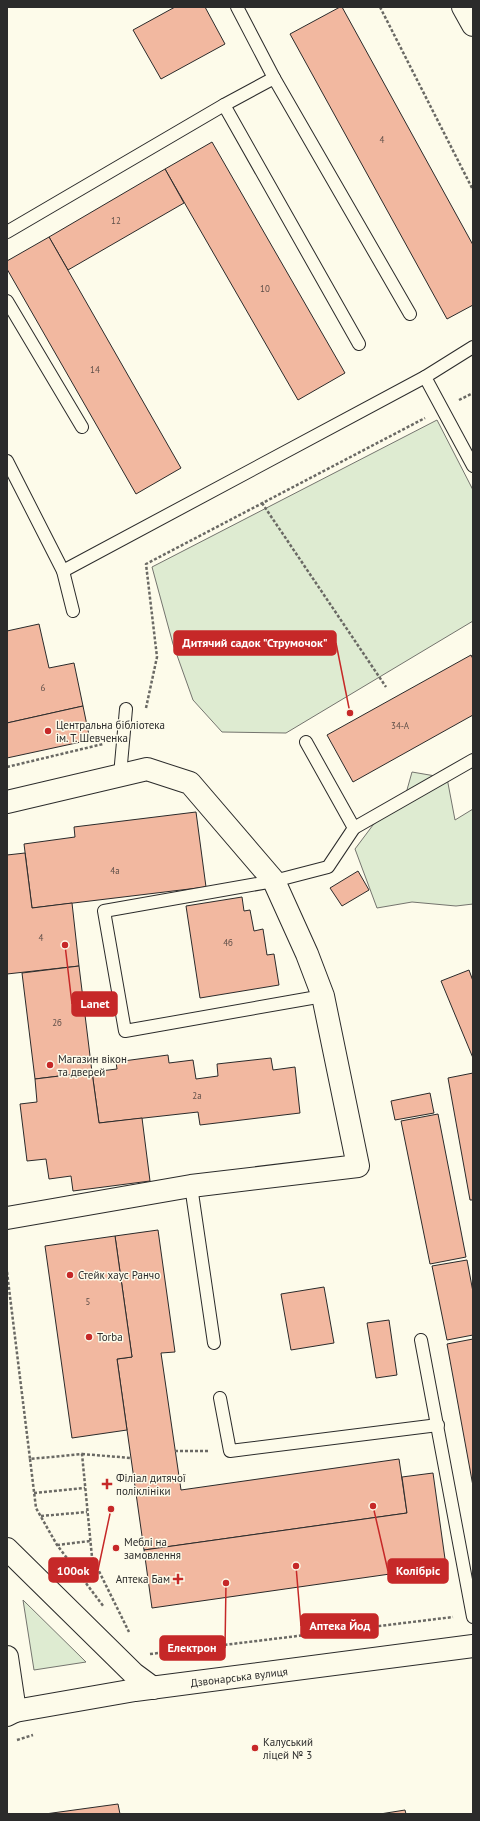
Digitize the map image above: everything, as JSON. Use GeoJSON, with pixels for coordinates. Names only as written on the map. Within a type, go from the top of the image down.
{"type":"FeatureCollection","features":[{"type":"Feature","properties":{"kind":"street"},"geometry":{"type":"LineString","coordinates":[[463,7],[473,25]]}},
{"type":"Feature","properties":{"kind":"street"},"geometry":{"type":"LineString","coordinates":[[7,802],[147,769],[190,783],[274,881],[307,954],[323,996],[358,1166],[191,1186],[7,1218]]}},
{"type":"Feature","properties":{"kind":"street"},"geometry":{"type":"LineString","coordinates":[[7,1549],[134,1674],[153,1688]]}},
{"type":"Feature","properties":{"kind":"street","name":"Дзвонарська вулиця"},"geometry":{"type":"LineString","coordinates":[[11,1713],[153,1688],[473,1646]]}},
{"type":"Feature","properties":{"kind":"street"},"geometry":{"type":"LineString","coordinates":[[7,1657],[11,1713]]}},
{"type":"Feature","properties":{"kind":"lane"},"geometry":{"type":"LineString","coordinates":[[236,7],[274,78],[410,314]]}},
{"type":"Feature","properties":{"kind":"lane"},"geometry":{"type":"LineString","coordinates":[[7,232],[224,105],[274,78]]}},
{"type":"Feature","properties":{"kind":"lane"},"geometry":{"type":"LineString","coordinates":[[224,105],[359,344]]}},
{"type":"Feature","properties":{"kind":"lane"},"geometry":{"type":"LineString","coordinates":[[7,301],[82,427]]}},
{"type":"Feature","properties":{"kind":"lane"},"geometry":{"type":"LineString","coordinates":[[64,571],[425,377],[473,348]]}},
{"type":"Feature","properties":{"kind":"lane"},"geometry":{"type":"LineString","coordinates":[[425,377],[444,408],[473,466]]}},
{"type":"Feature","properties":{"kind":"lane"},"geometry":{"type":"LineString","coordinates":[[7,461],[64,571],[73,611]]}},
{"type":"Feature","properties":{"kind":"lane"},"geometry":{"type":"LineString","coordinates":[[120,775],[126,709]]}},
{"type":"Feature","properties":{"kind":"lane"},"geometry":{"type":"LineString","coordinates":[[306,742],[354,828]]}},
{"type":"Feature","properties":{"kind":"lane"},"geometry":{"type":"LineString","coordinates":[[323,996],[125,1031],[104,911],[274,881],[328,867],[354,828],[473,760]]}},
{"type":"Feature","properties":{"kind":"lane"},"geometry":{"type":"LineString","coordinates":[[191,1186],[214,1343]]}},
{"type":"Feature","properties":{"kind":"lane"},"geometry":{"type":"LineString","coordinates":[[421,1340],[473,1616]]}},
{"type":"Feature","properties":{"kind":"lane"},"geometry":{"type":"LineString","coordinates":[[220,1398],[230,1451],[438,1425]]}},
{"type":"Feature","properties":{"kind":"path"},"geometry":{"type":"LineString","coordinates":[[380,7],[473,190]]}},
{"type":"Feature","properties":{"kind":"path"},"geometry":{"type":"LineString","coordinates":[[7,766],[123,739],[148,706],[157,657],[146,564],[473,393]]}},
{"type":"Feature","properties":{"kind":"path"},"geometry":{"type":"LineString","coordinates":[[262,503],[386,687]]}},
{"type":"Feature","properties":{"kind":"path"},"geometry":{"type":"LineString","coordinates":[[7,1272],[36,1508],[57,1545],[108,1612]]}},
{"type":"Feature","properties":{"kind":"path"},"geometry":{"type":"LineString","coordinates":[[175,1451],[230,1451]]}},
{"type":"Feature","properties":{"kind":"path"},"geometry":{"type":"LineString","coordinates":[[30,1459],[82,1454],[131,1458]]}},
{"type":"Feature","properties":{"kind":"path"},"geometry":{"type":"LineString","coordinates":[[82,1454],[92,1556],[130,1634]]}},
{"type":"Feature","properties":{"kind":"path"},"geometry":{"type":"LineString","coordinates":[[34,1493],[85,1488]]}},
{"type":"Feature","properties":{"kind":"path"},"geometry":{"type":"LineString","coordinates":[[41,1516],[87,1512]]}},
{"type":"Feature","properties":{"kind":"path"},"geometry":{"type":"LineString","coordinates":[[57,1545],[90,1542]]}},
{"type":"Feature","properties":{"kind":"path"},"geometry":{"type":"LineString","coordinates":[[148,1654],[473,1616]]}},
{"type":"Feature","properties":{"kind":"green space"},"geometry":{"type":"Polygon","coordinates":[[[437,420],[473,490],[473,621],[286,733],[222,732],[193,700],[173,644],[152,567],[437,420]]]}},
{"type":"Feature","properties":{"kind":"green space"},"geometry":{"type":"Polygon","coordinates":[[[412,772],[447,778],[455,820],[473,809],[473,904],[456,906],[412,902],[377,908],[355,849],[373,825],[405,797],[412,772]]]}},
{"type":"Feature","properties":{"kind":"green space"},"geometry":{"type":"Polygon","coordinates":[[[23,1600],[86,1662],[34,1670],[23,1600]]]}},
{"type":"Feature","properties":{"kind":"building"},"geometry":{"type":"Polygon","coordinates":[[[175,7],[205,7],[225,44],[161,79],[133,30],[175,7]]]}},
{"type":"Feature","properties":{"kind":"building"},"geometry":{"type":"Polygon","coordinates":[[[342,7],[473,245],[473,305],[447,319],[290,34],[342,7]]]}},
{"type":"Feature","properties":{"kind":"building"},"geometry":{"type":"Polygon","coordinates":[[[212,142],[345,373],[298,400],[165,169],[212,142]]]}},
{"type":"Feature","properties":{"kind":"building"},"geometry":{"type":"Polygon","coordinates":[[[165,169],[184,203],[68,270],[49,237],[165,169]]]}},
{"type":"Feature","properties":{"kind":"building"},"geometry":{"type":"Polygon","coordinates":[[[49,237],[181,468],[136,494],[7,269],[7,261],[49,237]]]}},
{"type":"Feature","properties":{"kind":"building"},"geometry":{"type":"Polygon","coordinates":[[[39,624],[49,668],[74,663],[83,706],[7,723],[7,631],[39,624]]]}},
{"type":"Feature","properties":{"kind":"building"},"geometry":{"type":"Polygon","coordinates":[[[471,655],[473,659],[473,715],[353,782],[327,735],[471,655]]]}},
{"type":"Feature","properties":{"kind":"building","name":"Центральна бібліотека ім. Т. Шевченка"},"geometry":{"type":"Polygon","coordinates":[[[83,706],[90,740],[7,758],[7,723],[83,706]]]}},
{"type":"Feature","properties":{"kind":"building"},"geometry":{"type":"Polygon","coordinates":[[[196,812],[206,887],[32,908],[24,844],[75,837],[74,827],[196,812]]]}},
{"type":"Feature","properties":{"kind":"building"},"geometry":{"type":"Polygon","coordinates":[[[25,853],[32,908],[72,903],[79,966],[7,974],[7,855],[25,853]]]}},
{"type":"Feature","properties":{"kind":"building"},"geometry":{"type":"Polygon","coordinates":[[[358,871],[369,890],[342,906],[330,888],[358,871]]]}},
{"type":"Feature","properties":{"kind":"building"},"geometry":{"type":"Polygon","coordinates":[[[242,897],[244,911],[250,910],[254,931],[263,929],[267,955],[274,954],[279,985],[200,998],[186,906],[242,897]]]}},
{"type":"Feature","properties":{"kind":"building"},"geometry":{"type":"Polygon","coordinates":[[[79,966],[92,1072],[35,1079],[22,973],[79,966]]]}},
{"type":"Feature","properties":{"kind":"building"},"geometry":{"type":"Polygon","coordinates":[[[469,970],[473,981],[473,1058],[441,981],[469,970]]]}},
{"type":"Feature","properties":{"kind":"building"},"geometry":{"type":"Polygon","coordinates":[[[168,1055],[169,1063],[193,1060],[196,1079],[218,1076],[217,1064],[271,1058],[273,1070],[295,1067],[300,1113],[200,1125],[198,1112],[99,1123],[92,1072],[117,1069],[116,1062],[168,1055]]]}},
{"type":"Feature","properties":{"kind":"building"},"geometry":{"type":"Polygon","coordinates":[[[92,1072],[99,1123],[142,1118],[150,1181],[73,1191],[71,1176],[49,1179],[46,1159],[27,1161],[20,1104],[37,1102],[35,1079],[92,1072]]]}},
{"type":"Feature","properties":{"kind":"building"},"geometry":{"type":"Polygon","coordinates":[[[473,1073],[473,1200],[470,1200],[448,1078],[473,1073]]]}},
{"type":"Feature","properties":{"kind":"building"},"geometry":{"type":"Polygon","coordinates":[[[430,1093],[434,1113],[395,1120],[391,1101],[430,1093]]]}},
{"type":"Feature","properties":{"kind":"building"},"geometry":{"type":"Polygon","coordinates":[[[438,1114],[466,1257],[430,1264],[401,1121],[438,1114]]]}},
{"type":"Feature","properties":{"kind":"building"},"geometry":{"type":"Polygon","coordinates":[[[158,1230],[175,1352],[161,1353],[181,1490],[399,1459],[407,1513],[144,1550],[117,1359],[132,1357],[115,1236],[158,1230]]]}},
{"type":"Feature","properties":{"kind":"building"},"geometry":{"type":"Polygon","coordinates":[[[115,1236],[132,1357],[117,1359],[127,1430],[72,1438],[45,1246],[115,1236]]]}},
{"type":"Feature","properties":{"kind":"building"},"geometry":{"type":"Polygon","coordinates":[[[467,1260],[473,1292],[473,1335],[447,1340],[432,1266],[467,1260]]]}},
{"type":"Feature","properties":{"kind":"building"},"geometry":{"type":"Polygon","coordinates":[[[324,1287],[334,1343],[291,1350],[281,1294],[324,1287]]]}},
{"type":"Feature","properties":{"kind":"building"},"geometry":{"type":"Polygon","coordinates":[[[389,1320],[397,1375],[376,1378],[367,1323],[389,1320]]]}},
{"type":"Feature","properties":{"kind":"building"},"geometry":{"type":"Polygon","coordinates":[[[473,1339],[473,1486],[447,1344],[473,1339]]]}},
{"type":"Feature","properties":{"kind":"building"},"geometry":{"type":"Polygon","coordinates":[[[433,1473],[446,1566],[152,1608],[144,1550],[407,1513],[402,1477],[433,1473]]]}},
{"type":"Feature","properties":{"kind":"building"},"geometry":{"type":"Polygon","coordinates":[[[118,1804],[120,1814],[45,1814],[118,1804]]]}},
{"type":"Feature","properties":{"kind":"building"},"geometry":{"type":"Polygon","coordinates":[[[405,1810],[406,1814],[380,1814],[405,1810]]]}},
{"type":"Feature","properties":{"kind":"place","name":"Дитячий садок \"Струмочок\""},"geometry":{"type":"Point","coordinates":[350,713]}},
{"type":"Feature","properties":{"kind":"place","name":"Центральна бібліотека ім. Т. Шевченка"},"geometry":{"type":"Point","coordinates":[48,731]}},
{"type":"Feature","properties":{"kind":"place","name":"Lanet"},"geometry":{"type":"Point","coordinates":[65,945]}},
{"type":"Feature","properties":{"kind":"place","name":"Магазин вікон та дверей"},"geometry":{"type":"Point","coordinates":[50,1065]}},
{"type":"Feature","properties":{"kind":"place","name":"Стейк хаус Ранчо"},"geometry":{"type":"Point","coordinates":[70,1275]}},
{"type":"Feature","properties":{"kind":"place","name":"Torba"},"geometry":{"type":"Point","coordinates":[89,1337]}},
{"type":"Feature","properties":{"kind":"place","name":"Філіал дитячої поліклініки"},"geometry":{"type":"Point","coordinates":[107,1484]}},
{"type":"Feature","properties":{"kind":"place","name":"Колібріс"},"geometry":{"type":"Point","coordinates":[373,1506]}},
{"type":"Feature","properties":{"kind":"place","name":"100ok"},"geometry":{"type":"Point","coordinates":[111,1509]}},
{"type":"Feature","properties":{"kind":"place","name":"Меблі на замовлення"},"geometry":{"type":"Point","coordinates":[116,1548]}},
{"type":"Feature","properties":{"kind":"place","name":"Аптека Йод"},"geometry":{"type":"Point","coordinates":[296,1566]}},
{"type":"Feature","properties":{"kind":"place","name":"Аптека Бам"},"geometry":{"type":"Point","coordinates":[178,1579]}},
{"type":"Feature","properties":{"kind":"place","name":"Електрон"},"geometry":{"type":"Point","coordinates":[226,1583]}},
{"type":"Feature","properties":{"kind":"place","name":"Калуський ліцей № 3"},"geometry":{"type":"Point","coordinates":[255,1748]}}]}
